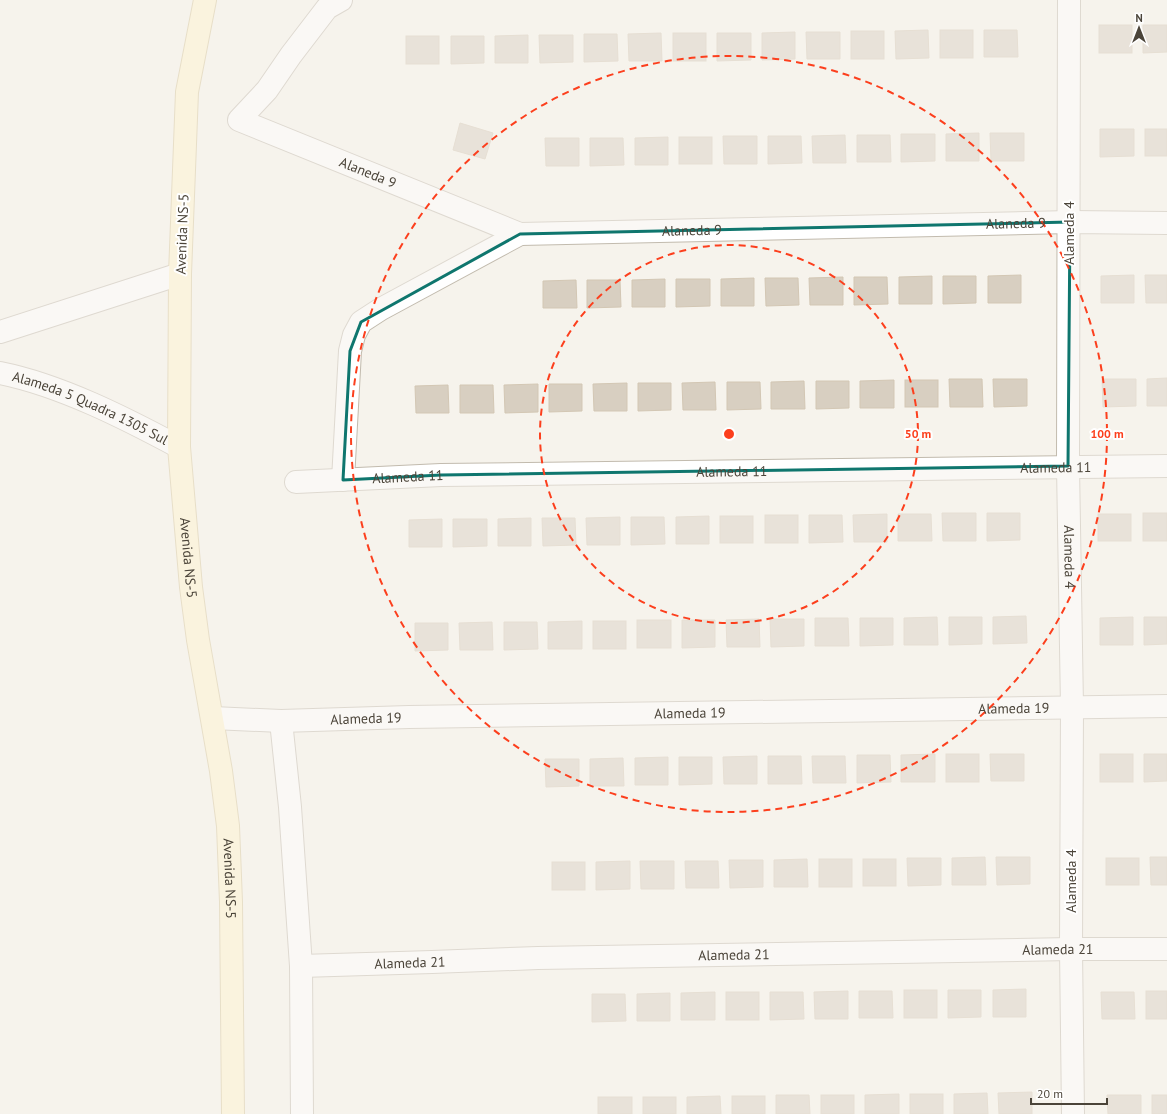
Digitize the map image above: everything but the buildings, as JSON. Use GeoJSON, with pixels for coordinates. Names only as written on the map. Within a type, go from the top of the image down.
{"type":"FeatureCollection","features":[{"type":"Feature","properties":{"kind":"street","name":"Avenida NS-5"},"geometry":{"type":"LineString","coordinates":[[205,0],[187,92],[180,274],[179,447],[191,587],[198,640],[213,718],[228,826],[231,902],[233,1114]]}},
{"type":"Feature","properties":{"kind":"street","name":"Alaneda 9"},"geometry":{"type":"LineString","coordinates":[[341,0],[328,8],[266,90],[239,120],[520,234],[1070,222],[1167,223]]}},
{"type":"Feature","properties":{"kind":"street","name":"Alameda 4"},"geometry":{"type":"LineString","coordinates":[[1069,0],[1070,222],[1068,466],[1072,707],[1071,949],[1073,1114]]}},
{"type":"Feature","properties":{"kind":"street"},"geometry":{"type":"LineString","coordinates":[[343,480],[350,351],[354,335],[362,322],[381,309],[520,234]]}},
{"type":"Feature","properties":{"kind":"street"},"geometry":{"type":"LineString","coordinates":[[0,332],[180,274]]}},
{"type":"Feature","properties":{"kind":"street","name":"Alameda 5 Quadra 1305 Sul"},"geometry":{"type":"LineString","coordinates":[[0,373],[18,376],[74,397],[140,426],[179,447]]}},
{"type":"Feature","properties":{"kind":"street","name":"Alameda 11"},"geometry":{"type":"LineString","coordinates":[[296,482],[441,475],[1068,466],[1167,466]]}},
{"type":"Feature","properties":{"kind":"street","name":"Alameda 19"},"geometry":{"type":"LineString","coordinates":[[213,718],[282,721],[409,717],[1167,706]]}},
{"type":"Feature","properties":{"kind":"street"},"geometry":{"type":"LineString","coordinates":[[282,721],[290,807],[301,966],[302,1114]]}},
{"type":"Feature","properties":{"kind":"street","name":"Alameda 21"},"geometry":{"type":"LineString","coordinates":[[301,966],[538,958],[1071,949],[1167,949]]}},
{"type":"Feature","properties":{"kind":"highlighted area"},"geometry":{"type":"Polygon","coordinates":[[[1070,222],[1068,466],[441,475],[343,480],[350,351],[361,322],[520,234],[1070,222]]]}}]}
